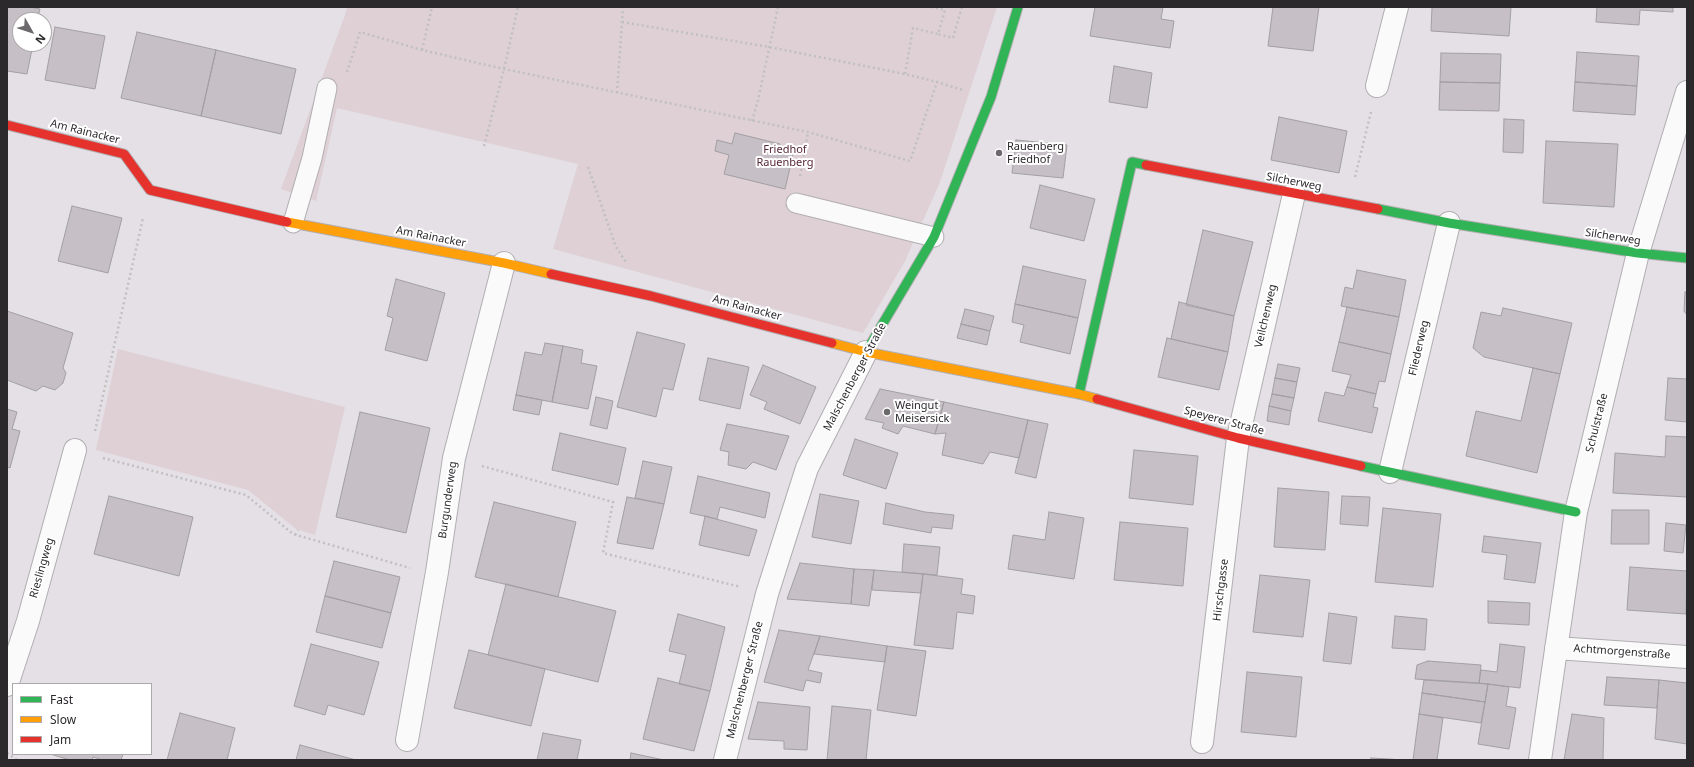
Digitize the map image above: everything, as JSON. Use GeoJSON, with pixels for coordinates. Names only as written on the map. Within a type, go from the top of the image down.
{"type":"FeatureCollection","features":[{"type":"Feature","properties":{"kind":"street","name":"Malschenberger Straße"},"geometry":{"type":"LineString","coordinates":[[725,760],[766,594],[807,468],[866,352],[934,237],[992,97],[1018,7]]}},
{"type":"Feature","properties":{"kind":"street"},"geometry":{"type":"LineString","coordinates":[[1377,86],[1397,7]]}},
{"type":"Feature","properties":{"kind":"street","name":"Schulstraße"},"geometry":{"type":"LineString","coordinates":[[1540,760],[1576,512],[1638,253],[1687,92]]}},
{"type":"Feature","properties":{"kind":"street","name":"Am Rainacker"},"geometry":{"type":"LineString","coordinates":[[7,125],[124,154],[150,190],[293,223],[504,263],[651,296],[866,352]]}},
{"type":"Feature","properties":{"kind":"street","name":"Silcherweg"},"geometry":{"type":"LineString","coordinates":[[1079,394],[1132,162],[1449,223],[1638,253],[1687,258]]}},
{"type":"Feature","properties":{"kind":"street","name":"Veilchenweg"},"geometry":{"type":"LineString","coordinates":[[1238,438],[1294,194]]}},
{"type":"Feature","properties":{"kind":"street","name":"Fliederweg"},"geometry":{"type":"LineString","coordinates":[[1390,472],[1449,223]]}},
{"type":"Feature","properties":{"kind":"street","name":"Burgunderweg"},"geometry":{"type":"LineString","coordinates":[[407,740],[437,572],[454,458],[504,263]]}},
{"type":"Feature","properties":{"kind":"street","name":"Speyerer Straße"},"geometry":{"type":"LineString","coordinates":[[866,352],[1079,394],[1238,438],[1576,512]]}},
{"type":"Feature","properties":{"kind":"street","name":"Hirschgasse"},"geometry":{"type":"LineString","coordinates":[[1202,742],[1238,438]]}},
{"type":"Feature","properties":{"kind":"street","name":"Rieslingweg"},"geometry":{"type":"LineString","coordinates":[[7,685],[28,621],[75,450]]}},
{"type":"Feature","properties":{"kind":"street","name":"Achtmorgenstraße"},"geometry":{"type":"LineString","coordinates":[[1556,648],[1687,657]]}},
{"type":"Feature","properties":{"kind":"lane"},"geometry":{"type":"LineString","coordinates":[[293,223],[312,158],[327,88]]}},
{"type":"Feature","properties":{"kind":"lane"},"geometry":{"type":"LineString","coordinates":[[796,203],[934,237]]}},
{"type":"Feature","properties":{"kind":"path"},"geometry":{"type":"LineString","coordinates":[[422,50],[432,7]]}},
{"type":"Feature","properties":{"kind":"path"},"geometry":{"type":"LineString","coordinates":[[484,146],[518,7]]}},
{"type":"Feature","properties":{"kind":"path"},"geometry":{"type":"LineString","coordinates":[[617,93],[624,7]]}},
{"type":"Feature","properties":{"kind":"path"},"geometry":{"type":"LineString","coordinates":[[752,121],[778,7]]}},
{"type":"Feature","properties":{"kind":"path"},"geometry":{"type":"LineString","coordinates":[[931,7],[945,10],[938,34]]}},
{"type":"Feature","properties":{"kind":"path"},"geometry":{"type":"LineString","coordinates":[[905,74],[913,28],[953,38],[962,7]]}},
{"type":"Feature","properties":{"kind":"path"},"geometry":{"type":"LineString","coordinates":[[622,22],[769,47],[905,74],[992,97]]}},
{"type":"Feature","properties":{"kind":"path"},"geometry":{"type":"LineString","coordinates":[[327,88],[345,76],[360,32],[422,50],[504,69],[808,132],[910,161],[936,82]]}},
{"type":"Feature","properties":{"kind":"path"},"geometry":{"type":"LineString","coordinates":[[1349,204],[1377,86]]}},
{"type":"Feature","properties":{"kind":"path"},"geometry":{"type":"LineString","coordinates":[[796,203],[808,132]]}},
{"type":"Feature","properties":{"kind":"path"},"geometry":{"type":"LineString","coordinates":[[588,167],[616,247],[651,296]]}},
{"type":"Feature","properties":{"kind":"path"},"geometry":{"type":"LineString","coordinates":[[75,450],[90,452],[150,190]]}},
{"type":"Feature","properties":{"kind":"path"},"geometry":{"type":"LineString","coordinates":[[75,450],[246,495],[295,535],[416,570],[437,572]]}},
{"type":"Feature","properties":{"kind":"path"},"geometry":{"type":"LineString","coordinates":[[454,458],[613,502],[604,553],[766,594]]}},
{"type":"Feature","properties":{"kind":"path"},"geometry":{"type":"LineString","coordinates":[[295,535],[298,530]]}},
{"type":"Feature","properties":{"kind":"path"},"geometry":{"type":"LineString","coordinates":[[7,753],[17,760]]}},
{"type":"Feature","properties":{"kind":"green space","name":"Friedhof Rauenberg"},"geometry":{"type":"Polygon","coordinates":[[[347,7],[997,7],[940,182],[905,261],[863,333],[553,249],[578,164],[337,108],[316,201],[281,189],[347,7]]]}},
{"type":"Feature","properties":{"kind":"green space"},"geometry":{"type":"Polygon","coordinates":[[[118,349],[345,407],[315,535],[296,529],[248,490],[96,450],[118,349]]]}},
{"type":"Feature","properties":{"kind":"building"},"geometry":{"type":"Polygon","coordinates":[[[7,7],[30,7],[40,9],[39,12],[12,12],[12,52],[31,52],[27,74],[7,71],[7,7]]]}},
{"type":"Feature","properties":{"kind":"building"},"geometry":{"type":"Polygon","coordinates":[[[1095,7],[1163,7],[1161,19],[1174,21],[1170,48],[1090,36],[1095,7]]]}},
{"type":"Feature","properties":{"kind":"building"},"geometry":{"type":"Polygon","coordinates":[[[1273,7],[1319,7],[1313,51],[1268,46],[1273,7]]]}},
{"type":"Feature","properties":{"kind":"building"},"geometry":{"type":"Polygon","coordinates":[[[1432,7],[1511,7],[1509,36],[1431,31],[1432,7]]]}},
{"type":"Feature","properties":{"kind":"building"},"geometry":{"type":"Polygon","coordinates":[[[1597,7],[1673,7],[1673,12],[1640,10],[1639,25],[1596,22],[1597,7]]]}},
{"type":"Feature","properties":{"kind":"building"},"geometry":{"type":"Polygon","coordinates":[[[55,27],[105,36],[95,89],[45,80],[50,52],[52,52],[55,27]]]}},
{"type":"Feature","properties":{"kind":"building"},"geometry":{"type":"Polygon","coordinates":[[[137,32],[216,50],[201,116],[121,98],[137,32]]]}},
{"type":"Feature","properties":{"kind":"building"},"geometry":{"type":"Polygon","coordinates":[[[216,50],[296,69],[281,134],[201,116],[216,50]]]}},
{"type":"Feature","properties":{"kind":"building"},"geometry":{"type":"Polygon","coordinates":[[[1577,52],[1639,56],[1637,86],[1575,82],[1577,52]]]}},
{"type":"Feature","properties":{"kind":"building"},"geometry":{"type":"Polygon","coordinates":[[[1441,53],[1501,54],[1500,83],[1440,82],[1441,53]]]}},
{"type":"Feature","properties":{"kind":"building"},"geometry":{"type":"Polygon","coordinates":[[[1114,66],[1152,73],[1147,108],[1109,102],[1114,66]]]}},
{"type":"Feature","properties":{"kind":"building"},"geometry":{"type":"Polygon","coordinates":[[[1440,82],[1500,83],[1499,111],[1439,110],[1440,82]]]}},
{"type":"Feature","properties":{"kind":"building"},"geometry":{"type":"Polygon","coordinates":[[[1575,82],[1637,86],[1635,115],[1573,111],[1575,82]]]}},
{"type":"Feature","properties":{"kind":"building"},"geometry":{"type":"Polygon","coordinates":[[[1279,117],[1347,131],[1339,173],[1271,160],[1279,117]]]}},
{"type":"Feature","properties":{"kind":"building"},"geometry":{"type":"Polygon","coordinates":[[[1504,119],[1524,120],[1523,153],[1503,152],[1504,119]]]}},
{"type":"Feature","properties":{"kind":"building"},"geometry":{"type":"Polygon","coordinates":[[[735,133],[780,144],[779,147],[794,150],[785,189],[724,174],[729,155],[715,151],[717,140],[732,144],[735,133]]]}},
{"type":"Feature","properties":{"kind":"building"},"geometry":{"type":"Polygon","coordinates":[[[1016,140],[1067,145],[1063,178],[1012,173],[1016,140]]]}},
{"type":"Feature","properties":{"kind":"building"},"geometry":{"type":"Polygon","coordinates":[[[1546,141],[1618,144],[1614,207],[1543,203],[1546,141]]]}},
{"type":"Feature","properties":{"kind":"building"},"geometry":{"type":"Polygon","coordinates":[[[1040,185],[1095,199],[1084,241],[1030,228],[1040,185]]]}},
{"type":"Feature","properties":{"kind":"building"},"geometry":{"type":"Polygon","coordinates":[[[72,206],[122,218],[108,273],[58,261],[72,206]]]}},
{"type":"Feature","properties":{"kind":"building"},"geometry":{"type":"Polygon","coordinates":[[[1203,230],[1253,242],[1234,316],[1186,305],[1203,230]]]}},
{"type":"Feature","properties":{"kind":"building"},"geometry":{"type":"Polygon","coordinates":[[[1023,266],[1086,280],[1078,318],[1015,304],[1023,266]]]}},
{"type":"Feature","properties":{"kind":"building"},"geometry":{"type":"Polygon","coordinates":[[[1357,270],[1406,280],[1399,317],[1341,306],[1345,287],[1353,289],[1357,270]]]}},
{"type":"Feature","properties":{"kind":"building"},"geometry":{"type":"Polygon","coordinates":[[[396,279],[445,293],[427,361],[385,350],[393,318],[387,316],[396,279]]]}},
{"type":"Feature","properties":{"kind":"building"},"geometry":{"type":"Polygon","coordinates":[[[1685,292],[1687,292],[1687,315],[1684,311],[1685,292]]]}},
{"type":"Feature","properties":{"kind":"building"},"geometry":{"type":"Polygon","coordinates":[[[1179,302],[1234,316],[1228,352],[1171,339],[1179,302]]]}},
{"type":"Feature","properties":{"kind":"building"},"geometry":{"type":"Polygon","coordinates":[[[1015,304],[1078,318],[1070,354],[1020,342],[1024,325],[1012,322],[1015,304]]]}},
{"type":"Feature","properties":{"kind":"building"},"geometry":{"type":"Polygon","coordinates":[[[1347,307],[1399,317],[1391,354],[1339,342],[1347,307]]]}},
{"type":"Feature","properties":{"kind":"building"},"geometry":{"type":"Polygon","coordinates":[[[1503,308],[1572,323],[1560,374],[1484,357],[1473,348],[1481,312],[1501,316],[1503,308]]]}},
{"type":"Feature","properties":{"kind":"building"},"geometry":{"type":"Polygon","coordinates":[[[965,309],[994,316],[990,331],[961,324],[965,309]]]}},
{"type":"Feature","properties":{"kind":"building"},"geometry":{"type":"Polygon","coordinates":[[[7,311],[73,333],[63,368],[66,373],[63,383],[55,390],[43,386],[36,391],[7,380],[7,311]]]}},
{"type":"Feature","properties":{"kind":"building"},"geometry":{"type":"Polygon","coordinates":[[[961,324],[990,331],[987,345],[957,338],[961,324]]]}},
{"type":"Feature","properties":{"kind":"building"},"geometry":{"type":"Polygon","coordinates":[[[637,332],[685,344],[673,390],[663,388],[656,417],[617,407],[637,332]]]}},
{"type":"Feature","properties":{"kind":"building"},"geometry":{"type":"Polygon","coordinates":[[[1167,338],[1228,352],[1219,390],[1158,377],[1167,338]]]}},
{"type":"Feature","properties":{"kind":"building"},"geometry":{"type":"Polygon","coordinates":[[[1339,342],[1391,354],[1385,382],[1379,381],[1376,394],[1347,387],[1351,375],[1332,371],[1339,342]]]}},
{"type":"Feature","properties":{"kind":"building"},"geometry":{"type":"Polygon","coordinates":[[[545,343],[563,346],[552,402],[516,395],[525,352],[542,355],[545,343]]]}},
{"type":"Feature","properties":{"kind":"building"},"geometry":{"type":"Polygon","coordinates":[[[563,346],[583,350],[581,363],[597,366],[588,409],[552,402],[563,346]]]}},
{"type":"Feature","properties":{"kind":"building"},"geometry":{"type":"Polygon","coordinates":[[[708,358],[749,367],[740,409],[699,400],[708,358]]]}},
{"type":"Feature","properties":{"kind":"building"},"geometry":{"type":"Polygon","coordinates":[[[1278,364],[1300,368],[1297,382],[1275,378],[1278,364]]]}},
{"type":"Feature","properties":{"kind":"building"},"geometry":{"type":"Polygon","coordinates":[[[763,365],[816,387],[800,424],[764,409],[767,402],[750,395],[763,365]]]}},
{"type":"Feature","properties":{"kind":"building"},"geometry":{"type":"Polygon","coordinates":[[[1533,368],[1560,374],[1537,473],[1466,456],[1476,411],[1521,421],[1533,368]]]}},
{"type":"Feature","properties":{"kind":"building"},"geometry":{"type":"Polygon","coordinates":[[[1275,378],[1297,382],[1294,398],[1272,394],[1275,378]]]}},
{"type":"Feature","properties":{"kind":"building"},"geometry":{"type":"Polygon","coordinates":[[[1668,378],[1687,379],[1687,422],[1665,420],[1668,378]]]}},
{"type":"Feature","properties":{"kind":"building"},"geometry":{"type":"Polygon","coordinates":[[[1347,387],[1376,394],[1373,407],[1378,408],[1372,433],[1318,421],[1325,392],[1344,396],[1347,387]]]}},
{"type":"Feature","properties":{"kind":"building"},"geometry":{"type":"Polygon","coordinates":[[[880,389],[944,402],[935,434],[903,426],[898,434],[882,428],[884,423],[865,419],[880,389]]]}},
{"type":"Feature","properties":{"kind":"building"},"geometry":{"type":"Polygon","coordinates":[[[1272,394],[1294,398],[1291,411],[1269,406],[1272,394]]]}},
{"type":"Feature","properties":{"kind":"building"},"geometry":{"type":"Polygon","coordinates":[[[516,395],[542,400],[539,415],[513,410],[516,395]]]}},
{"type":"Feature","properties":{"kind":"building"},"geometry":{"type":"Polygon","coordinates":[[[596,397],[613,401],[607,429],[590,425],[596,397]]]}},
{"type":"Feature","properties":{"kind":"building"},"geometry":{"type":"Polygon","coordinates":[[[944,402],[1028,420],[1019,458],[990,452],[983,464],[942,455],[946,433],[935,434],[944,402]]]}},
{"type":"Feature","properties":{"kind":"building"},"geometry":{"type":"Polygon","coordinates":[[[1269,406],[1291,411],[1289,425],[1267,421],[1269,406]]]}},
{"type":"Feature","properties":{"kind":"building"},"geometry":{"type":"Polygon","coordinates":[[[7,409],[17,412],[12,429],[20,431],[10,468],[7,467],[7,409]]]}},
{"type":"Feature","properties":{"kind":"building"},"geometry":{"type":"Polygon","coordinates":[[[360,412],[430,428],[406,533],[336,517],[360,412]]]}},
{"type":"Feature","properties":{"kind":"building"},"geometry":{"type":"Polygon","coordinates":[[[1028,420],[1048,424],[1036,478],[1015,473],[1028,420]]]}},
{"type":"Feature","properties":{"kind":"building"},"geometry":{"type":"Polygon","coordinates":[[[727,424],[789,436],[776,470],[753,462],[746,469],[728,465],[729,452],[720,450],[727,424]]]}},
{"type":"Feature","properties":{"kind":"building"},"geometry":{"type":"Polygon","coordinates":[[[560,433],[626,448],[618,485],[552,470],[560,433]]]}},
{"type":"Feature","properties":{"kind":"building"},"geometry":{"type":"Polygon","coordinates":[[[1666,436],[1687,437],[1687,497],[1613,493],[1615,453],[1665,457],[1666,436]]]}},
{"type":"Feature","properties":{"kind":"building"},"geometry":{"type":"Polygon","coordinates":[[[855,439],[898,453],[886,489],[843,475],[855,439]]]}},
{"type":"Feature","properties":{"kind":"building"},"geometry":{"type":"Polygon","coordinates":[[[1134,450],[1198,456],[1193,505],[1129,498],[1134,450]]]}},
{"type":"Feature","properties":{"kind":"building"},"geometry":{"type":"Polygon","coordinates":[[[643,461],[672,467],[664,504],[635,498],[643,461]]]}},
{"type":"Feature","properties":{"kind":"building"},"geometry":{"type":"Polygon","coordinates":[[[698,476],[770,493],[765,518],[720,507],[717,519],[690,513],[698,476]]]}},
{"type":"Feature","properties":{"kind":"building"},"geometry":{"type":"Polygon","coordinates":[[[1278,488],[1329,492],[1325,550],[1274,547],[1278,488]]]}},
{"type":"Feature","properties":{"kind":"building"},"geometry":{"type":"Polygon","coordinates":[[[820,494],[859,501],[851,544],[812,537],[820,494]]]}},
{"type":"Feature","properties":{"kind":"building"},"geometry":{"type":"Polygon","coordinates":[[[109,496],[193,517],[179,576],[94,554],[109,496]]]}},
{"type":"Feature","properties":{"kind":"building"},"geometry":{"type":"Polygon","coordinates":[[[1342,496],[1370,497],[1368,526],[1340,524],[1342,496]]]}},
{"type":"Feature","properties":{"kind":"building"},"geometry":{"type":"Polygon","coordinates":[[[627,497],[664,504],[653,549],[617,543],[627,497]]]}},
{"type":"Feature","properties":{"kind":"building"},"geometry":{"type":"Polygon","coordinates":[[[494,502],[576,522],[558,597],[475,577],[494,502]]]}},
{"type":"Feature","properties":{"kind":"building"},"geometry":{"type":"Polygon","coordinates":[[[886,503],[925,512],[954,515],[952,529],[932,527],[931,533],[883,524],[886,503]]]}},
{"type":"Feature","properties":{"kind":"building"},"geometry":{"type":"Polygon","coordinates":[[[1383,508],[1441,514],[1433,587],[1375,582],[1383,508]]]}},
{"type":"Feature","properties":{"kind":"building"},"geometry":{"type":"Polygon","coordinates":[[[1612,510],[1649,510],[1649,544],[1611,544],[1612,510]]]}},
{"type":"Feature","properties":{"kind":"building"},"geometry":{"type":"Polygon","coordinates":[[[1049,512],[1084,518],[1074,579],[1008,569],[1013,535],[1045,540],[1049,512]]]}},
{"type":"Feature","properties":{"kind":"building"},"geometry":{"type":"Polygon","coordinates":[[[705,516],[757,530],[749,556],[699,545],[705,516]]]}},
{"type":"Feature","properties":{"kind":"building"},"geometry":{"type":"Polygon","coordinates":[[[1120,522],[1188,528],[1183,586],[1114,580],[1120,522]]]}},
{"type":"Feature","properties":{"kind":"building"},"geometry":{"type":"Polygon","coordinates":[[[1666,523],[1686,525],[1683,553],[1664,551],[1666,523]]]}},
{"type":"Feature","properties":{"kind":"building"},"geometry":{"type":"Polygon","coordinates":[[[1484,536],[1541,543],[1535,583],[1504,579],[1507,555],[1482,552],[1484,536]]]}},
{"type":"Feature","properties":{"kind":"building"},"geometry":{"type":"Polygon","coordinates":[[[904,544],[940,547],[937,575],[902,572],[904,544]]]}},
{"type":"Feature","properties":{"kind":"building"},"geometry":{"type":"Polygon","coordinates":[[[334,561],[400,577],[391,613],[325,596],[334,561]]]}},
{"type":"Feature","properties":{"kind":"building"},"geometry":{"type":"Polygon","coordinates":[[[800,563],[854,569],[851,604],[787,599],[800,563]]]}},
{"type":"Feature","properties":{"kind":"building"},"geometry":{"type":"Polygon","coordinates":[[[1630,567],[1687,571],[1686,614],[1627,610],[1630,567]]]}},
{"type":"Feature","properties":{"kind":"building"},"geometry":{"type":"Polygon","coordinates":[[[854,569],[874,570],[869,606],[851,604],[854,569]]]}},
{"type":"Feature","properties":{"kind":"building"},"geometry":{"type":"Polygon","coordinates":[[[874,570],[923,574],[921,593],[872,590],[874,570]]]}},
{"type":"Feature","properties":{"kind":"building"},"geometry":{"type":"Polygon","coordinates":[[[923,574],[963,579],[961,594],[975,596],[973,614],[957,612],[953,649],[914,645],[923,574]]]}},
{"type":"Feature","properties":{"kind":"building"},"geometry":{"type":"Polygon","coordinates":[[[1260,575],[1310,580],[1303,637],[1253,632],[1260,575]]]}},
{"type":"Feature","properties":{"kind":"building"},"geometry":{"type":"Polygon","coordinates":[[[506,584],[616,611],[598,682],[488,655],[506,584]]]}},
{"type":"Feature","properties":{"kind":"building"},"geometry":{"type":"Polygon","coordinates":[[[325,596],[391,613],[382,648],[316,632],[325,596]]]}},
{"type":"Feature","properties":{"kind":"building"},"geometry":{"type":"Polygon","coordinates":[[[1488,601],[1530,603],[1529,625],[1488,623],[1488,601]]]}},
{"type":"Feature","properties":{"kind":"building"},"geometry":{"type":"Polygon","coordinates":[[[1329,613],[1357,617],[1351,664],[1323,661],[1329,613]]]}},
{"type":"Feature","properties":{"kind":"building"},"geometry":{"type":"Polygon","coordinates":[[[678,614],[725,627],[710,691],[679,684],[686,655],[669,651],[678,614]]]}},
{"type":"Feature","properties":{"kind":"building"},"geometry":{"type":"Polygon","coordinates":[[[1395,616],[1427,619],[1425,650],[1392,648],[1395,616]]]}},
{"type":"Feature","properties":{"kind":"building"},"geometry":{"type":"Polygon","coordinates":[[[779,630],[820,636],[808,670],[822,673],[820,683],[806,680],[803,691],[764,682],[779,630]]]}},
{"type":"Feature","properties":{"kind":"building"},"geometry":{"type":"Polygon","coordinates":[[[820,636],[887,646],[885,662],[814,654],[820,636]]]}},
{"type":"Feature","properties":{"kind":"building"},"geometry":{"type":"Polygon","coordinates":[[[311,644],[379,662],[364,715],[328,705],[325,715],[294,706],[311,644]]]}},
{"type":"Feature","properties":{"kind":"building"},"geometry":{"type":"Polygon","coordinates":[[[1500,644],[1525,647],[1520,688],[1479,683],[1481,670],[1497,672],[1500,644]]]}},
{"type":"Feature","properties":{"kind":"building"},"geometry":{"type":"Polygon","coordinates":[[[887,646],[926,651],[916,716],[877,710],[887,646]]]}},
{"type":"Feature","properties":{"kind":"building"},"geometry":{"type":"Polygon","coordinates":[[[469,650],[545,669],[531,726],[454,708],[469,650]]]}},
{"type":"Feature","properties":{"kind":"building"},"geometry":{"type":"Polygon","coordinates":[[[1428,661],[1481,665],[1479,683],[1415,679],[1417,665],[1428,661]]]}},
{"type":"Feature","properties":{"kind":"building"},"geometry":{"type":"Polygon","coordinates":[[[1247,672],[1302,677],[1296,737],[1241,732],[1247,672]]]}},
{"type":"Feature","properties":{"kind":"building"},"geometry":{"type":"Polygon","coordinates":[[[1607,677],[1659,680],[1657,708],[1604,705],[1607,677]]]}},
{"type":"Feature","properties":{"kind":"building"},"geometry":{"type":"Polygon","coordinates":[[[658,678],[710,691],[694,751],[643,739],[658,678]]]}},
{"type":"Feature","properties":{"kind":"building"},"geometry":{"type":"Polygon","coordinates":[[[1424,680],[1488,684],[1485,702],[1422,693],[1424,680]]]}},
{"type":"Feature","properties":{"kind":"building"},"geometry":{"type":"Polygon","coordinates":[[[1659,680],[1687,683],[1687,744],[1655,739],[1659,680]]]}},
{"type":"Feature","properties":{"kind":"building"},"geometry":{"type":"Polygon","coordinates":[[[1488,684],[1509,687],[1506,706],[1516,708],[1509,749],[1478,744],[1488,684]]]}},
{"type":"Feature","properties":{"kind":"building"},"geometry":{"type":"Polygon","coordinates":[[[1422,693],[1485,702],[1481,723],[1419,714],[1422,693]]]}},
{"type":"Feature","properties":{"kind":"building"},"geometry":{"type":"Polygon","coordinates":[[[758,702],[810,707],[807,750],[784,749],[784,741],[748,739],[758,702]]]}},
{"type":"Feature","properties":{"kind":"building"},"geometry":{"type":"Polygon","coordinates":[[[832,706],[871,710],[866,760],[827,760],[832,706]]]}},
{"type":"Feature","properties":{"kind":"building"},"geometry":{"type":"Polygon","coordinates":[[[180,713],[235,728],[227,760],[167,760],[180,713]]]}},
{"type":"Feature","properties":{"kind":"building"},"geometry":{"type":"Polygon","coordinates":[[[1419,714],[1443,718],[1437,760],[1413,760],[1419,714]]]}},
{"type":"Feature","properties":{"kind":"building"},"geometry":{"type":"Polygon","coordinates":[[[1572,714],[1604,718],[1603,760],[1564,760],[1572,714]]]}},
{"type":"Feature","properties":{"kind":"building"},"geometry":{"type":"Polygon","coordinates":[[[543,733],[581,740],[577,760],[537,760],[543,733]]]}},
{"type":"Feature","properties":{"kind":"building"},"geometry":{"type":"Polygon","coordinates":[[[300,745],[356,760],[296,760],[300,745]]]}},
{"type":"Feature","properties":{"kind":"building"},"geometry":{"type":"Polygon","coordinates":[[[631,753],[664,760],[630,760],[631,753]]]}},
{"type":"Feature","properties":{"kind":"building"},"geometry":{"type":"Polygon","coordinates":[[[53,755],[123,755],[121,760],[103,760],[93,757],[92,760],[70,760],[53,755]]]}},
{"type":"Feature","properties":{"kind":"building"},"geometry":{"type":"Polygon","coordinates":[[[1371,758],[1405,760],[1370,760],[1371,758]]]}},
{"type":"Feature","properties":{"kind":"traffic: fast"},"geometry":{"type":"LineString","coordinates":[[866,352],[934,237],[991,97],[1018,7]]}},
{"type":"Feature","properties":{"kind":"traffic: fast"},"geometry":{"type":"LineString","coordinates":[[1079,394],[1132,162],[1146,165]]}},
{"type":"Feature","properties":{"kind":"traffic: fast"},"geometry":{"type":"LineString","coordinates":[[1378,209],[1449,223],[1638,253],[1687,258]]}},
{"type":"Feature","properties":{"kind":"traffic: fast"},"geometry":{"type":"LineString","coordinates":[[1361,466],[1576,512]]}},
{"type":"Feature","properties":{"kind":"traffic: slow"},"geometry":{"type":"LineString","coordinates":[[287,222],[504,263],[551,274]]}},
{"type":"Feature","properties":{"kind":"traffic: slow"},"geometry":{"type":"LineString","coordinates":[[832,343],[866,352],[1079,394],[1097,399]]}},
{"type":"Feature","properties":{"kind":"traffic: jam"},"geometry":{"type":"LineString","coordinates":[[7,125],[124,154],[150,190],[287,222]]}},
{"type":"Feature","properties":{"kind":"traffic: jam"},"geometry":{"type":"LineString","coordinates":[[1146,165],[1378,209]]}},
{"type":"Feature","properties":{"kind":"traffic: jam"},"geometry":{"type":"LineString","coordinates":[[551,274],[651,296],[832,343]]}},
{"type":"Feature","properties":{"kind":"traffic: jam"},"geometry":{"type":"LineString","coordinates":[[1097,399],[1238,438],[1361,466]]}},
{"type":"Feature","properties":{"kind":"place","name":"Rauenberg Friedhof"},"geometry":{"type":"Point","coordinates":[999,153]}},
{"type":"Feature","properties":{"kind":"place","name":"Weingut Meisersick"},"geometry":{"type":"Point","coordinates":[887,412]}}]}
